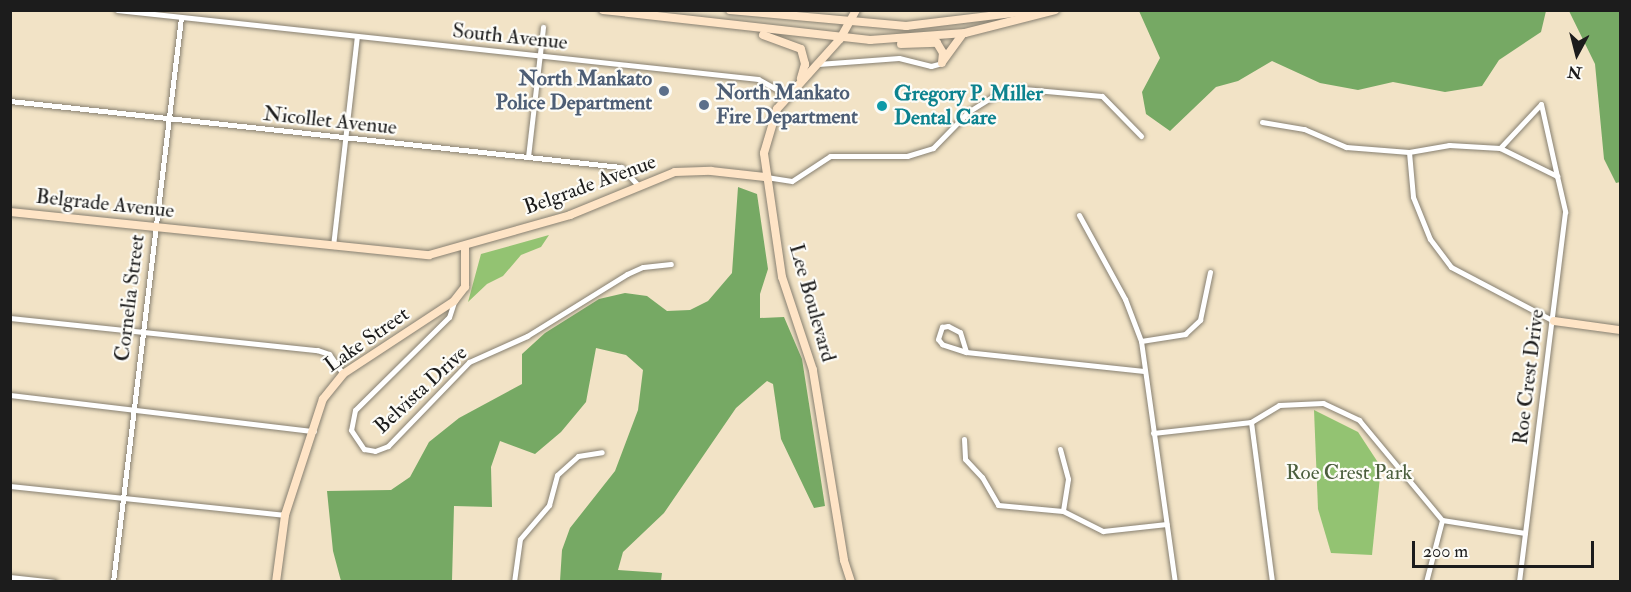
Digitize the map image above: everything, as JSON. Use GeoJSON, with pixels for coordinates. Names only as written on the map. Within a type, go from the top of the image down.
{"type":"FeatureCollection","features":[{"type":"Feature","properties":{"kind":"main road"},"geometry":{"type":"LineString","coordinates":[[603,10],[840,39],[870,40],[965,33],[1055,10]]}},
{"type":"Feature","properties":{"kind":"main road"},"geometry":{"type":"LineString","coordinates":[[730,10],[846,23],[929,25],[1039,10]]}},
{"type":"Feature","properties":{"kind":"main road","name":"Lee Boulevard"},"geometry":{"type":"LineString","coordinates":[[851,582],[813,370],[782,277],[765,177],[769,129],[787,95],[840,39],[846,23],[856,10]]}},
{"type":"Feature","properties":{"kind":"main road"},"geometry":{"type":"LineString","coordinates":[[717,25],[794,43],[804,56],[800,81]]}},
{"type":"Feature","properties":{"kind":"main road"},"geometry":{"type":"LineString","coordinates":[[942,63],[953,43],[965,33]]}},
{"type":"Feature","properties":{"kind":"main road"},"geometry":{"type":"LineString","coordinates":[[870,40],[895,44],[937,43],[943,53],[942,63]]}},
{"type":"Feature","properties":{"kind":"main road","name":"Belgrade Avenue"},"geometry":{"type":"LineString","coordinates":[[10,212],[414,256],[465,246],[570,214],[675,172],[694,171],[765,177]]}},
{"type":"Feature","properties":{"kind":"main road"},"geometry":{"type":"LineString","coordinates":[[454,301],[465,287],[465,246]]}},
{"type":"Feature","properties":{"kind":"main road","name":"Lake Street"},"geometry":{"type":"LineString","coordinates":[[276,582],[285,515],[323,399],[343,374],[454,301]]}},
{"type":"Feature","properties":{"kind":"main road"},"geometry":{"type":"LineString","coordinates":[[1554,321],[1620,330]]}},
{"type":"Feature","properties":{"kind":"street","name":"South Avenue"},"geometry":{"type":"LineString","coordinates":[[117,10],[758,79],[787,95]]}},
{"type":"Feature","properties":{"kind":"street","name":"Cornelia Street"},"geometry":{"type":"LineString","coordinates":[[113,582],[181,18]]}},
{"type":"Feature","properties":{"kind":"street"},"geometry":{"type":"LineString","coordinates":[[528,157],[543,27]]}},
{"type":"Feature","properties":{"kind":"street"},"geometry":{"type":"LineString","coordinates":[[333,246],[357,36]]}},
{"type":"Feature","properties":{"kind":"street"},"geometry":{"type":"LineString","coordinates":[[816,64],[899,58],[931,66],[942,63]]}},
{"type":"Feature","properties":{"kind":"street","name":"Belgrade Avenue"},"geometry":{"type":"LineString","coordinates":[[765,177],[792,181],[830,156],[907,156],[933,148],[968,112],[988,99],[998,93],[1024,89],[1102,96],[1141,136]]}},
{"type":"Feature","properties":{"kind":"street","name":"Nicollet Avenue"},"geometry":{"type":"LineString","coordinates":[[10,101],[346,140],[621,167],[639,186]]}},
{"type":"Feature","properties":{"kind":"street","name":"Roe Crest Drive"},"geometry":{"type":"LineString","coordinates":[[1500,148],[1541,104],[1565,212],[1554,321],[1519,582]]}},
{"type":"Feature","properties":{"kind":"street"},"geometry":{"type":"LineString","coordinates":[[1262,122],[1304,129],[1346,147],[1409,152],[1449,145],[1500,148],[1557,176]]}},
{"type":"Feature","properties":{"kind":"street"},"geometry":{"type":"LineString","coordinates":[[1409,152],[1413,197],[1430,239],[1450,267],[1554,321]]}},
{"type":"Feature","properties":{"kind":"street"},"geometry":{"type":"LineString","coordinates":[[1079,215],[1125,299],[1141,341],[1175,582]]}},
{"type":"Feature","properties":{"kind":"street","name":"Belvista Drive"},"geometry":{"type":"LineString","coordinates":[[454,301],[449,317],[355,410],[351,430],[364,449],[375,451],[388,446],[470,362],[527,336],[627,274],[644,267],[671,264]]}},
{"type":"Feature","properties":{"kind":"street"},"geometry":{"type":"LineString","coordinates":[[1141,341],[1185,334],[1200,320],[1210,272]]}},
{"type":"Feature","properties":{"kind":"street"},"geometry":{"type":"LineString","coordinates":[[10,318],[317,350],[329,354],[343,374]]}},
{"type":"Feature","properties":{"kind":"street"},"geometry":{"type":"LineString","coordinates":[[966,352],[960,332],[948,326],[942,327],[938,339],[942,344],[966,352],[1144,371]]}},
{"type":"Feature","properties":{"kind":"street"},"geometry":{"type":"LineString","coordinates":[[10,395],[314,431]]}},
{"type":"Feature","properties":{"kind":"street"},"geometry":{"type":"LineString","coordinates":[[1153,433],[1251,423],[1279,405],[1323,403],[1359,420],[1442,520],[1525,533]]}},
{"type":"Feature","properties":{"kind":"street"},"geometry":{"type":"LineString","coordinates":[[1251,423],[1272,582]]}},
{"type":"Feature","properties":{"kind":"street"},"geometry":{"type":"LineString","coordinates":[[964,439],[965,459],[982,477],[998,505],[1063,511],[1103,531],[1167,525]]}},
{"type":"Feature","properties":{"kind":"street"},"geometry":{"type":"LineString","coordinates":[[1060,448],[1068,478],[1063,511]]}},
{"type":"Feature","properties":{"kind":"street"},"geometry":{"type":"LineString","coordinates":[[514,582],[520,539],[549,505],[557,475],[578,456],[602,452]]}},
{"type":"Feature","properties":{"kind":"street"},"geometry":{"type":"LineString","coordinates":[[10,486],[285,515]]}},
{"type":"Feature","properties":{"kind":"street"},"geometry":{"type":"LineString","coordinates":[[1426,582],[1442,520]]}},
{"type":"Feature","properties":{"kind":"street"},"geometry":{"type":"LineString","coordinates":[[10,577],[55,582]]}},
{"type":"Feature","properties":{"kind":"green space"},"geometry":{"type":"Polygon","coordinates":[[[1139,11],[1546,11],[1541,32],[1499,60],[1482,86],[1445,92],[1393,82],[1358,90],[1320,83],[1272,61],[1238,81],[1216,87],[1170,131],[1146,114],[1142,92],[1160,58],[1139,11]]]}},
{"type":"Feature","properties":{"kind":"green space"},"geometry":{"type":"Polygon","coordinates":[[[1569,11],[1620,11],[1620,182],[1616,183],[1604,159],[1595,64],[1569,11]]]}},
{"type":"Feature","properties":{"kind":"green space"},"geometry":{"type":"Polygon","coordinates":[[[738,187],[757,194],[768,269],[760,294],[760,318],[784,317],[802,359],[825,506],[814,508],[781,439],[773,384],[767,381],[736,408],[664,513],[623,552],[618,570],[662,573],[661,581],[560,581],[562,550],[570,528],[615,471],[638,410],[643,370],[626,355],[596,348],[586,402],[561,432],[535,454],[500,441],[491,467],[492,507],[454,506],[452,581],[341,581],[333,551],[327,491],[391,490],[410,477],[429,442],[459,418],[522,384],[522,354],[545,333],[599,299],[625,293],[647,296],[667,311],[690,310],[708,301],[732,273],[738,187]]]}},
{"type":"Feature","properties":{"kind":"green space"},"geometry":{"type":"Polygon","coordinates":[[[549,235],[541,247],[521,255],[503,276],[487,284],[468,302],[481,254],[549,235]]]}},
{"type":"Feature","properties":{"kind":"green space","name":"Roe Crest Park"},"geometry":{"type":"Polygon","coordinates":[[[1314,410],[1358,432],[1381,467],[1372,555],[1331,553],[1318,509],[1314,410]]]}},
{"type":"Feature","properties":{"kind":"place","name":"North Mankato Police Department"},"geometry":{"type":"Point","coordinates":[664,91]}},
{"type":"Feature","properties":{"kind":"place","name":"North Mankato Fire Department"},"geometry":{"type":"Point","coordinates":[704,105]}},
{"type":"Feature","properties":{"kind":"place","name":"Gregory P. Miller Dental Care"},"geometry":{"type":"Point","coordinates":[882,106]}}]}
